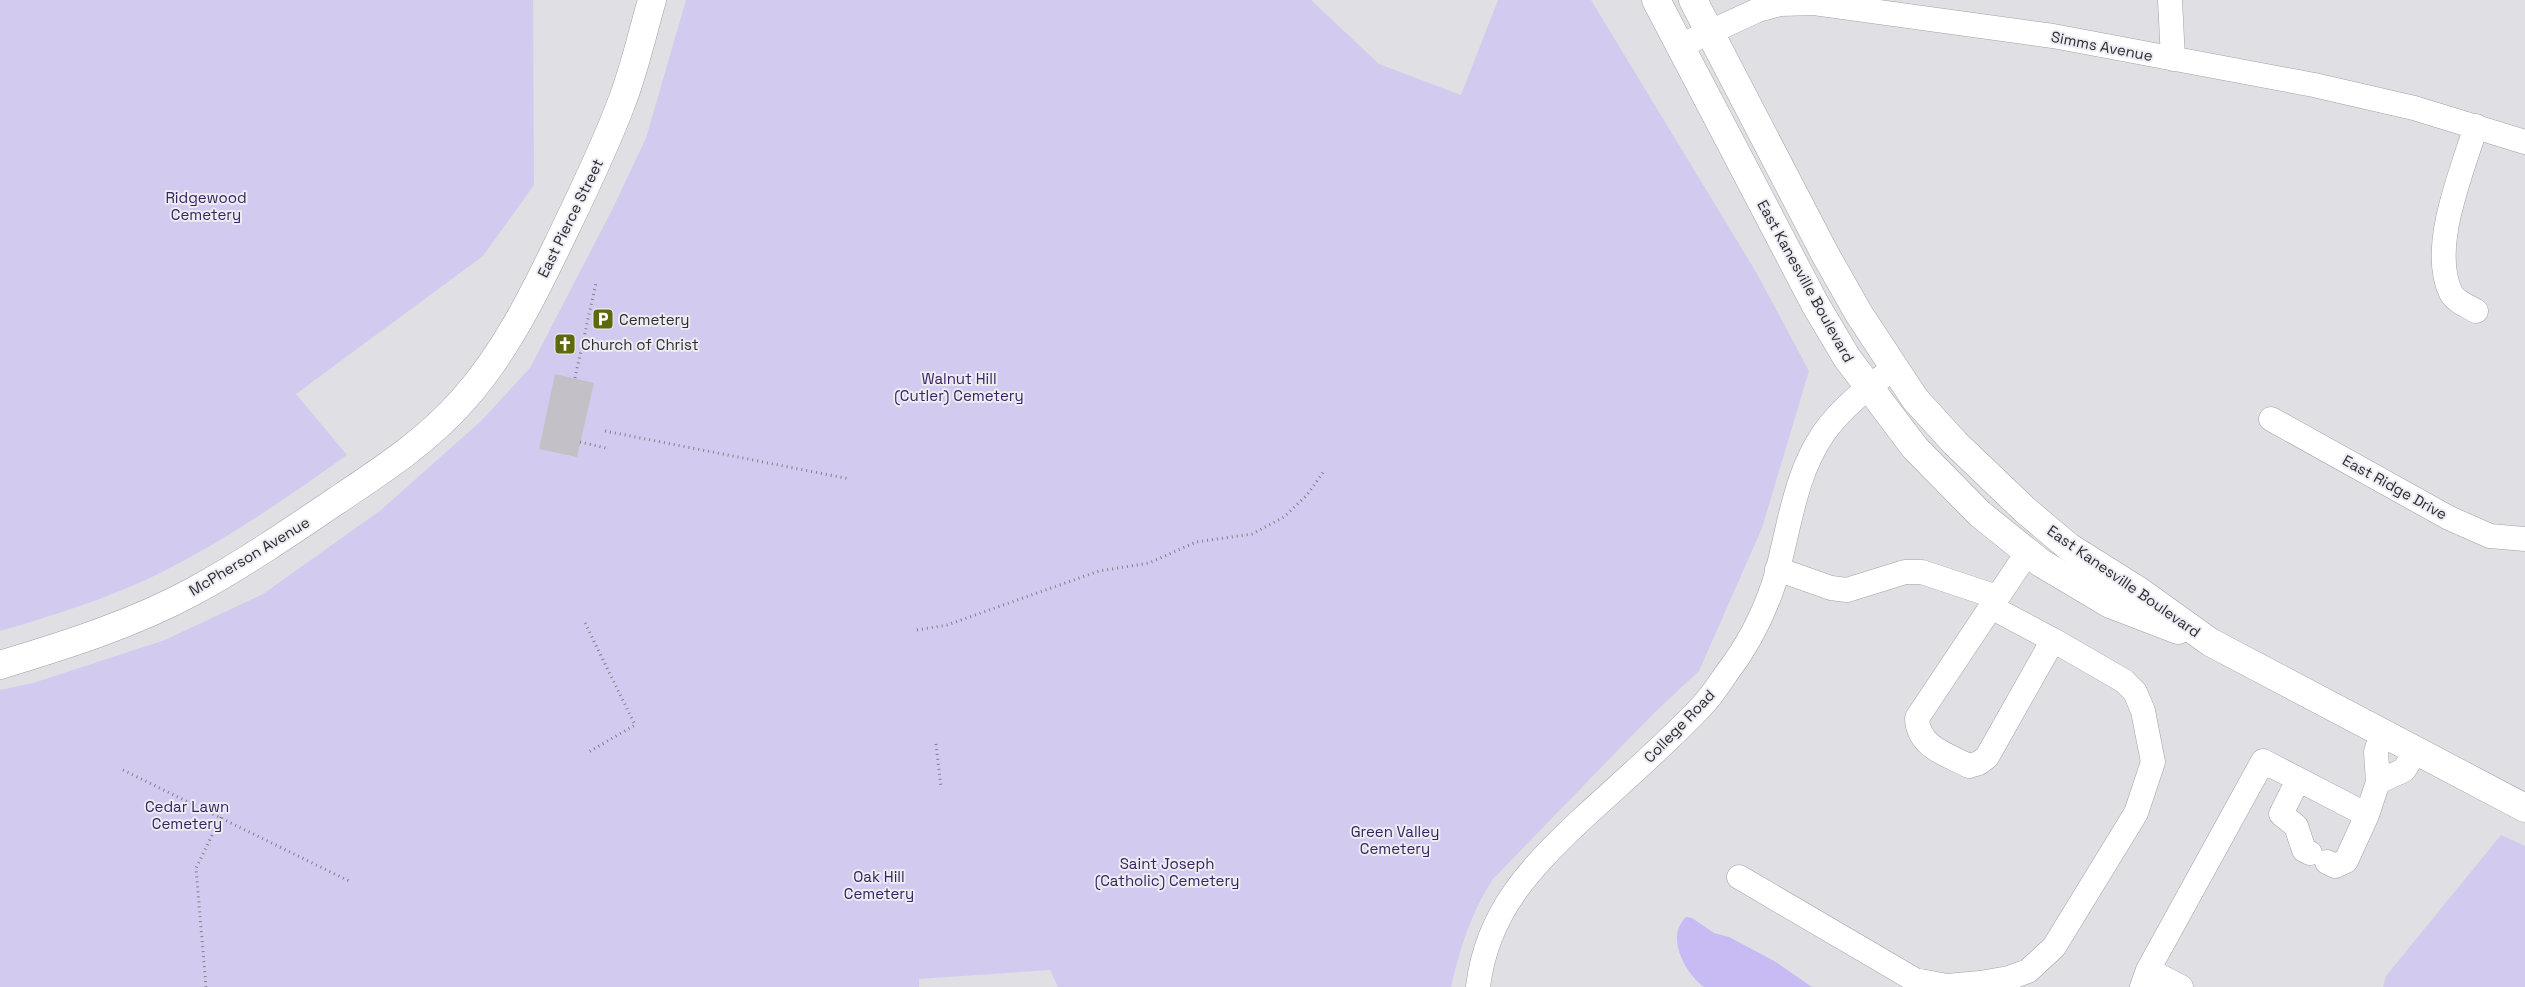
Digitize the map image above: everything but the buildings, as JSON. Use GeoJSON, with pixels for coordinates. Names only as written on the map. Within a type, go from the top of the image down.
{"type":"FeatureCollection","features":[{"type":"Feature","properties":{"kind":"main road","name":"East Pierce Street"},"geometry":{"type":"LineString","coordinates":[[446,416],[463,400],[491,364],[544,273],[604,147],[622,101],[652,0]]}},
{"type":"Feature","properties":{"kind":"main road","name":"East Kanesville Boulevard"},"geometry":{"type":"LineString","coordinates":[[1656,0],[1815,304],[1847,358],[1914,448],[1980,514],[2027,553],[2110,604],[2210,642],[2525,808]]}},
{"type":"Feature","properties":{"kind":"main road","name":"East Kanesville Boulevard"},"geometry":{"type":"LineString","coordinates":[[1693,0],[1825,254],[1893,369],[1915,399],[1954,443],[2024,510],[2069,547],[2139,591],[2210,642]]}},
{"type":"Feature","properties":{"kind":"main road","name":"McPherson Avenue"},"geometry":{"type":"LineString","coordinates":[[0,665],[118,626],[223,575],[278,541],[367,480],[424,439],[446,416]]}},
{"type":"Feature","properties":{"kind":"street"},"geometry":{"type":"LineString","coordinates":[[2170,0],[2173,59]]}},
{"type":"Feature","properties":{"kind":"street","name":"Simms Avenue"},"geometry":{"type":"LineString","coordinates":[[1680,46],[1758,10],[1780,4],[1857,4],[2053,36],[2323,87],[2414,108],[2525,142]]}},
{"type":"Feature","properties":{"kind":"street"},"geometry":{"type":"LineString","coordinates":[[2476,126],[2446,229],[2444,271],[2452,295],[2476,311]]}},
{"type":"Feature","properties":{"kind":"street","name":"College Road"},"geometry":{"type":"LineString","coordinates":[[1478,987],[1485,948],[1497,919],[1527,874],[1702,707],[1750,641],[1777,569],[1800,483],[1811,456],[1824,433],[1868,387],[1893,369]]}},
{"type":"Feature","properties":{"kind":"street","name":"East Ridge Drive"},"geometry":{"type":"LineString","coordinates":[[2271,419],[2449,518],[2490,536],[2525,539]]}},
{"type":"Feature","properties":{"kind":"street"},"geometry":{"type":"LineString","coordinates":[[2027,553],[1917,718],[1921,736],[1929,745],[1969,766],[1979,763],[1987,757],[2053,640]]}},
{"type":"Feature","properties":{"kind":"street"},"geometry":{"type":"LineString","coordinates":[[1738,877],[1915,980],[1947,986],[1980,984],[2009,978],[2028,970],[2054,947],[2136,813],[2153,762],[2143,711],[2135,692],[2124,681],[2053,640],[1994,602],[1922,572],[1905,572],[1847,590],[1831,588],[1777,569]]}},
{"type":"Feature","properties":{"kind":"street"},"geometry":{"type":"LineString","coordinates":[[2298,780],[2281,814],[2296,826],[2304,850],[2336,866],[2346,861],[2367,815],[2378,782],[2376,752],[2382,732]]}},
{"type":"Feature","properties":{"kind":"street"},"geometry":{"type":"LineString","coordinates":[[2378,782],[2404,770],[2416,750]]}},
{"type":"Feature","properties":{"kind":"street"},"geometry":{"type":"LineString","coordinates":[[2181,987],[2145,979],[2263,761],[2367,815]]}},
{"type":"Feature","properties":{"kind":"path"},"geometry":{"type":"LineString","coordinates":[[575,378],[596,283]]}},
{"type":"Feature","properties":{"kind":"path"},"geometry":{"type":"LineString","coordinates":[[604,431],[850,479]]}},
{"type":"Feature","properties":{"kind":"path"},"geometry":{"type":"LineString","coordinates":[[580,442],[606,448]]}},
{"type":"Feature","properties":{"kind":"path"},"geometry":{"type":"LineString","coordinates":[[917,630],[947,625],[1099,570],[1149,563],[1196,542],[1252,534],[1284,517],[1307,495],[1324,470]]}},
{"type":"Feature","properties":{"kind":"path"},"geometry":{"type":"LineString","coordinates":[[585,624],[635,725],[587,753]]}},
{"type":"Feature","properties":{"kind":"path"},"geometry":{"type":"LineString","coordinates":[[936,744],[941,787]]}},
{"type":"Feature","properties":{"kind":"path"},"geometry":{"type":"LineString","coordinates":[[123,770],[349,881]]}},
{"type":"Feature","properties":{"kind":"path"},"geometry":{"type":"LineString","coordinates":[[206,987],[196,868],[221,817]]}},
{"type":"Feature","properties":{"kind":"green space","name":"Ridgewood Cemetery"},"geometry":{"type":"Polygon","coordinates":[[[0,0],[533,0],[534,185],[483,256],[296,394],[347,455],[235,531],[164,571],[104,597],[63,612],[0,631],[0,0]]]}},
{"type":"Feature","properties":{"kind":"green space","name":"Walnut Hill (Cutler) Cemetery"},"geometry":{"type":"Polygon","coordinates":[[[686,0],[1311,0],[1379,64],[1461,95],[1498,0],[1591,0],[1756,272],[1809,371],[1762,528],[1699,671],[1653,714],[1493,879],[1478,905],[1467,931],[1451,987],[1058,987],[1050,970],[919,979],[919,987],[0,987],[0,690],[33,683],[165,640],[263,594],[381,510],[481,421],[530,368],[613,208],[646,138],[686,0]]]}},
{"type":"Feature","properties":{"kind":"green space"},"geometry":{"type":"Polygon","coordinates":[[[2501,835],[2525,846],[2525,987],[2383,987],[2386,976],[2501,835]]]}},
{"type":"Feature","properties":{"kind":"shaded area"},"geometry":{"type":"Polygon","coordinates":[[[1686,917],[1692,918],[1714,933],[1729,937],[1776,962],[1812,987],[1704,987],[1684,964],[1677,944],[1677,934],[1680,925],[1686,917]]]}},
{"type":"Feature","properties":{"kind":"place","name":"Cemetery"},"geometry":{"type":"Point","coordinates":[603,319]}},
{"type":"Feature","properties":{"kind":"place","name":"Church of Christ"},"geometry":{"type":"Point","coordinates":[565,344]}},
{"type":"Feature","properties":{"kind":"park label","name":"Cedar Lawn Cemetery"},"geometry":{"type":"Point","coordinates":[187,814]}},
{"type":"Feature","properties":{"kind":"park label","name":"Green Valley Cemetery"},"geometry":{"type":"Point","coordinates":[1395,840]}},
{"type":"Feature","properties":{"kind":"park label","name":"Saint Joseph (Catholic) Cemetery"},"geometry":{"type":"Point","coordinates":[1167,872]}},
{"type":"Feature","properties":{"kind":"park label","name":"Oak Hill Cemetery"},"geometry":{"type":"Point","coordinates":[879,884]}}]}
